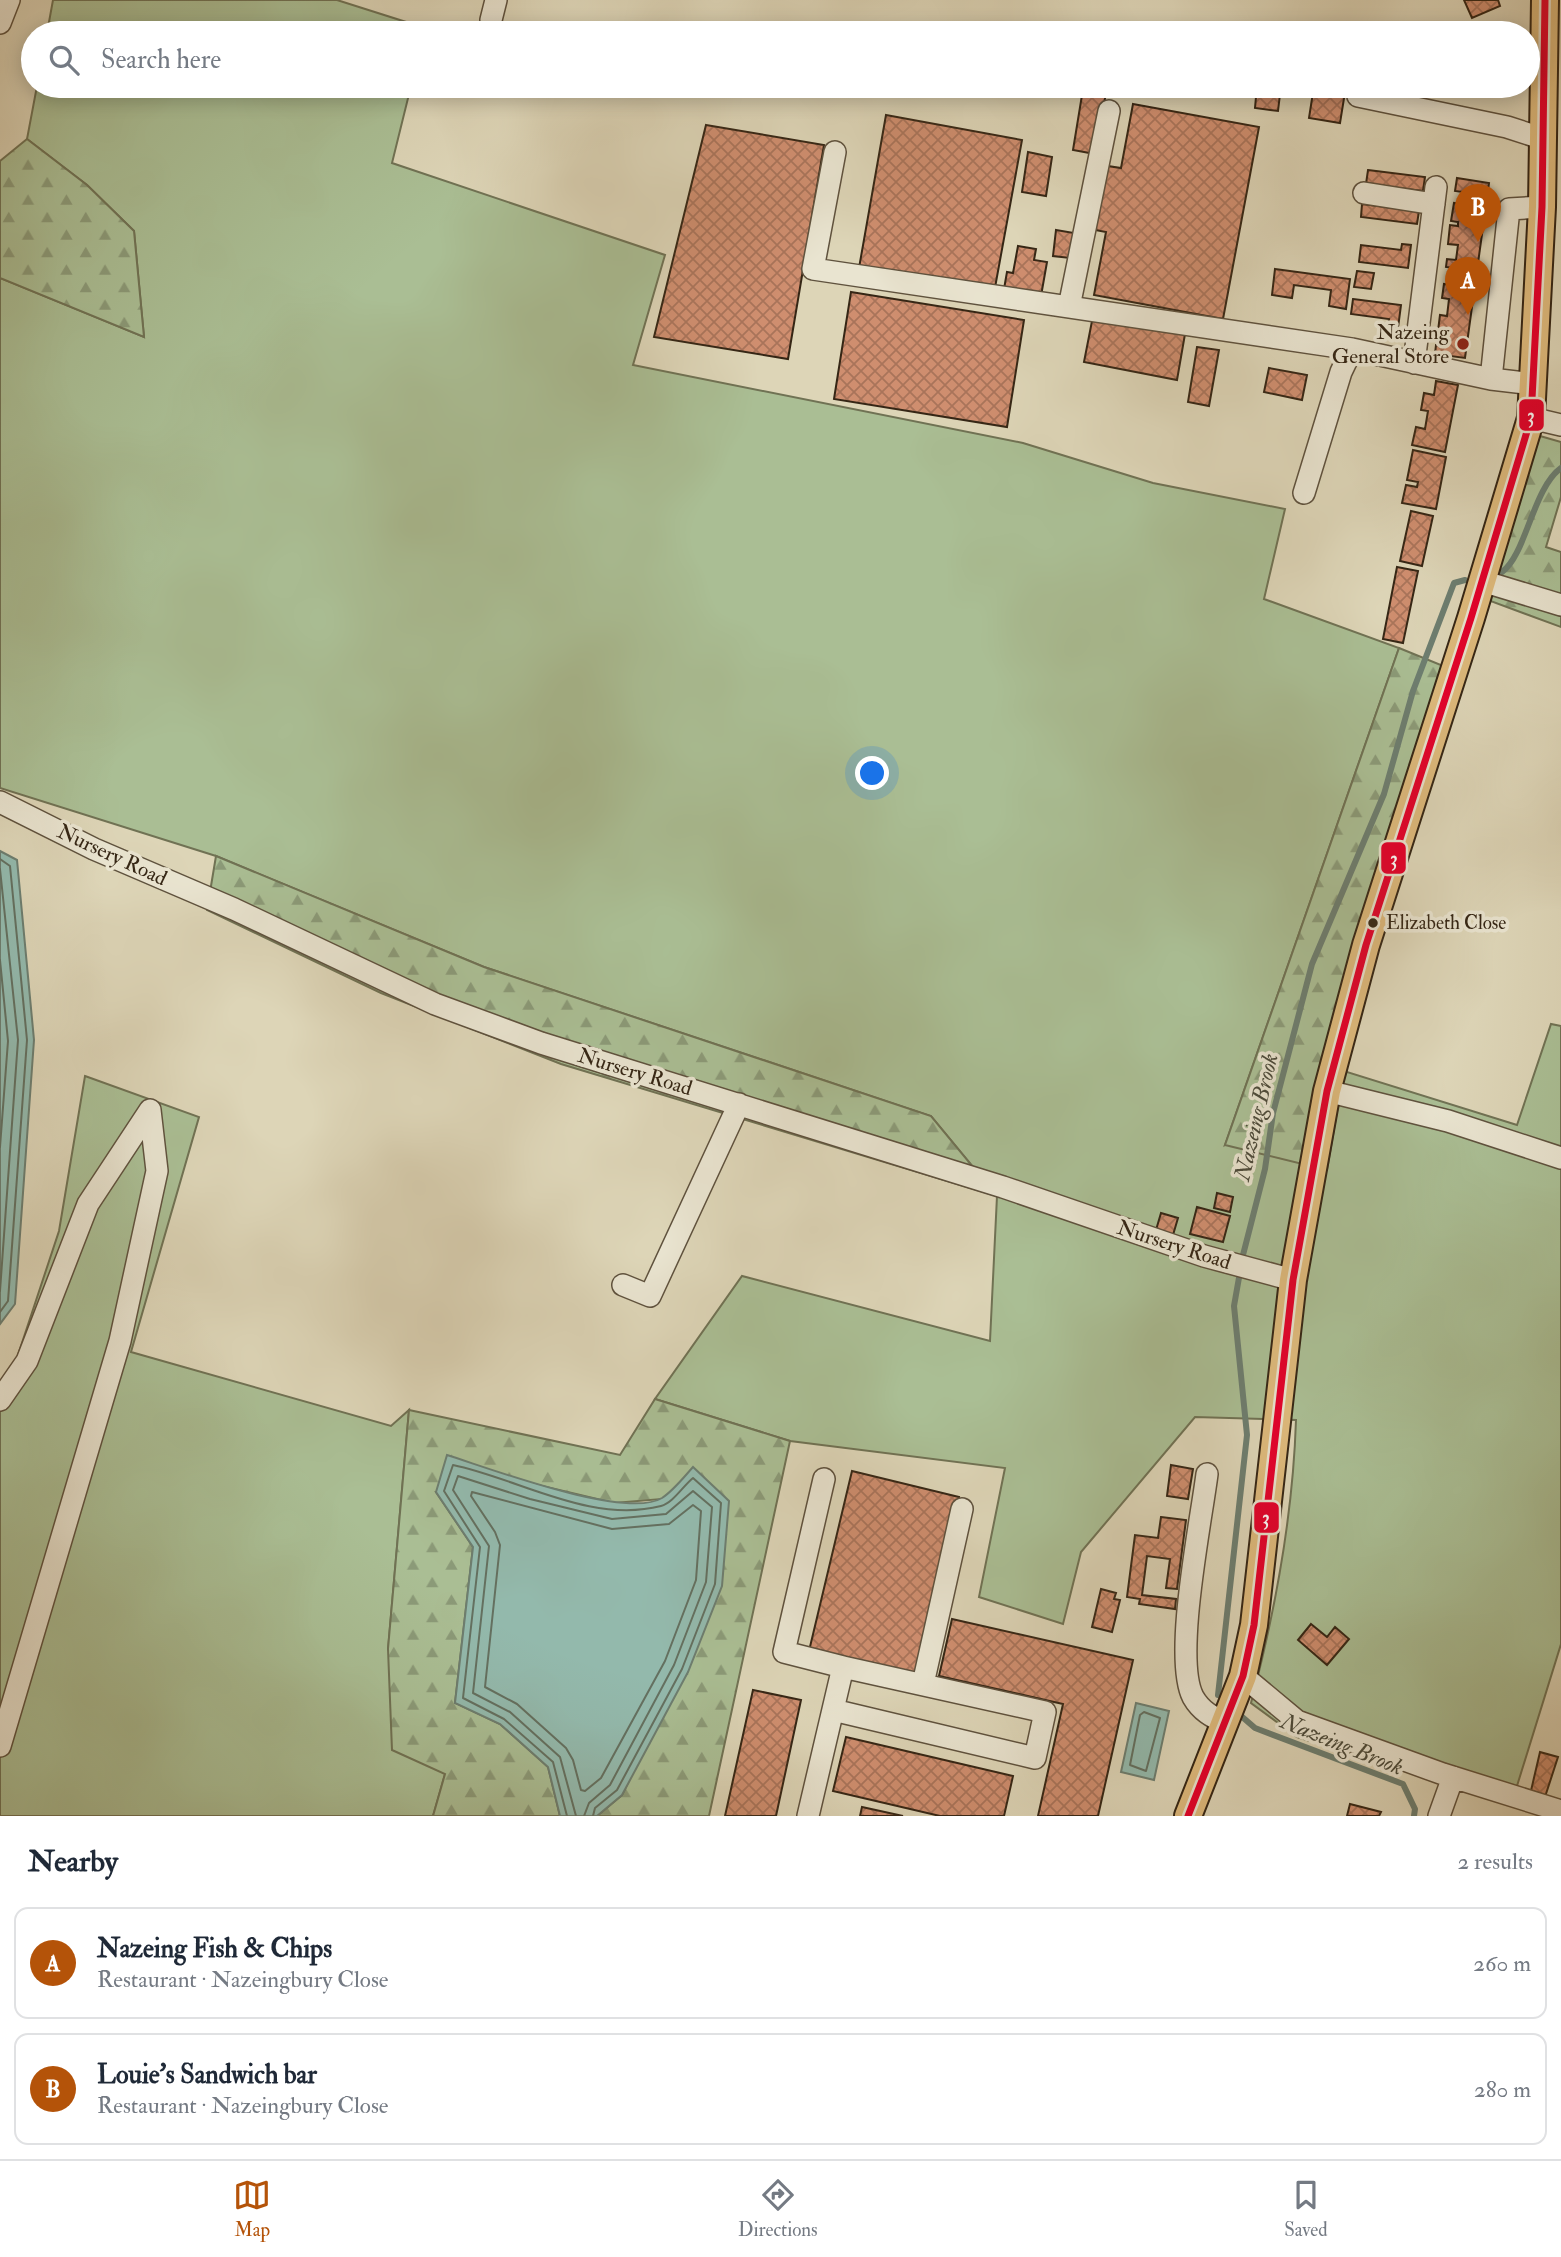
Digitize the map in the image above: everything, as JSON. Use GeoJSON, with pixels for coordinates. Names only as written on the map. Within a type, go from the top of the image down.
{"type":"FeatureCollection","features":[{"type":"Feature","properties":{"kind":"main road"},"geometry":{"type":"LineString","coordinates":[[1188,1816],[1243,1676],[1254,1625],[1293,1280],[1327,1091],[1374,920],[1531,418],[1542,207],[1545,0]]}},
{"type":"Feature","properties":{"kind":"street"},"geometry":{"type":"LineString","coordinates":[[0,23],[9,0]]}},
{"type":"Feature","properties":{"kind":"street"},"geometry":{"type":"LineString","coordinates":[[1368,98],[1507,127],[1544,139]]}},
{"type":"Feature","properties":{"kind":"street"},"geometry":{"type":"LineString","coordinates":[[1069,307],[1109,111]]}},
{"type":"Feature","properties":{"kind":"street"},"geometry":{"type":"LineString","coordinates":[[835,152],[813,269],[1352,349],[1491,379],[1533,384]]}},
{"type":"Feature","properties":{"kind":"street"},"geometry":{"type":"LineString","coordinates":[[1364,193],[1435,195],[1414,363]]}},
{"type":"Feature","properties":{"kind":"street"},"geometry":{"type":"LineString","coordinates":[[1491,379],[1509,209],[1542,207]]}},
{"type":"Feature","properties":{"kind":"street"},"geometry":{"type":"LineString","coordinates":[[1304,493],[1341,372],[1352,349]]}},
{"type":"Feature","properties":{"kind":"street"},"geometry":{"type":"LineString","coordinates":[[1531,418],[1561,425]]}},
{"type":"Feature","properties":{"kind":"street"},"geometry":{"type":"LineString","coordinates":[[1482,581],[1561,605]]}},
{"type":"Feature","properties":{"kind":"street","name":"Nursery Road"},"geometry":{"type":"LineString","coordinates":[[0,802],[94,849],[234,909],[435,1003],[541,1044],[1003,1186],[1228,1264],[1293,1280]]}},
{"type":"Feature","properties":{"kind":"street"},"geometry":{"type":"LineString","coordinates":[[1327,1091],[1448,1121],[1561,1158]]}},
{"type":"Feature","properties":{"kind":"street"},"geometry":{"type":"LineString","coordinates":[[623,1285],[650,1296],[739,1104]]}},
{"type":"Feature","properties":{"kind":"street"},"geometry":{"type":"LineString","coordinates":[[0,1399],[27,1361],[88,1204],[150,1110],[158,1171],[120,1341],[0,1745]]}},
{"type":"Feature","properties":{"kind":"street"},"geometry":{"type":"LineString","coordinates":[[1207,1474],[1186,1637],[1188,1681],[1199,1706],[1210,1717],[1226,1723]]}},
{"type":"Feature","properties":{"kind":"street"},"geometry":{"type":"LineString","coordinates":[[824,1479],[785,1652],[1045,1712],[1035,1758],[833,1710]]}},
{"type":"Feature","properties":{"kind":"street"},"geometry":{"type":"LineString","coordinates":[[922,1684],[962,1509]]}},
{"type":"Feature","properties":{"kind":"street"},"geometry":{"type":"LineString","coordinates":[[807,1816],[844,1667]]}},
{"type":"Feature","properties":{"kind":"street"},"geometry":{"type":"LineString","coordinates":[[1243,1676],[1297,1721],[1453,1777],[1561,1811]]}},
{"type":"Feature","properties":{"kind":"street"},"geometry":{"type":"LineString","coordinates":[[1439,1816],[1453,1777]]}},
{"type":"Feature","properties":{"kind":"green space"},"geometry":{"type":"Polygon","coordinates":[[[53,0],[337,0],[403,21],[49,21],[53,0]]]}},
{"type":"Feature","properties":{"kind":"green space"},"geometry":{"type":"Polygon","coordinates":[[[35,98],[408,98],[392,163],[665,255],[633,365],[1023,443],[1153,483],[1285,509],[1264,599],[1399,648],[1225,1145],[1344,1071],[1517,1125],[1551,1024],[1561,1026],[1561,1644],[1512,1802],[1297,1737],[1251,1703],[1268,1634],[1287,1527],[1296,1420],[1195,1417],[1081,1552],[1063,1624],[979,1597],[1005,1468],[790,1441],[655,1399],[742,1276],[990,1341],[997,1196],[931,1116],[484,967],[216,856],[0,788],[0,278],[144,337],[134,231],[87,185],[27,139],[35,98]]]}},
{"type":"Feature","properties":{"kind":"green space"},"geometry":{"type":"Polygon","coordinates":[[[27,139],[87,185],[134,231],[144,337],[0,278],[0,161],[27,139]]]}},
{"type":"Feature","properties":{"kind":"green space"},"geometry":{"type":"Polygon","coordinates":[[[1540,436],[1561,442],[1561,497],[1546,547],[1561,552],[1561,627],[1485,599],[1540,436]]]}},
{"type":"Feature","properties":{"kind":"green space"},"geometry":{"type":"Polygon","coordinates":[[[1399,648],[1463,674],[1406,843],[1344,1071],[1327,1170],[1225,1145],[1399,648]]]}},
{"type":"Feature","properties":{"kind":"green space"},"geometry":{"type":"Polygon","coordinates":[[[216,856],[484,967],[931,1116],[997,1196],[561,1064],[381,993],[207,910],[216,856]]]}},
{"type":"Feature","properties":{"kind":"green space"},"geometry":{"type":"Polygon","coordinates":[[[85,1076],[199,1117],[131,1352],[391,1426],[409,1410],[388,1649],[445,1774],[433,1816],[0,1816],[0,1385],[14,1367],[59,1231],[85,1076]]]}},
{"type":"Feature","properties":{"kind":"green space"},"geometry":{"type":"Polygon","coordinates":[[[655,1399],[790,1441],[709,1816],[597,1816],[622,1795],[648,1741],[661,1499],[614,1503],[534,1484],[436,1492],[473,1547],[455,1703],[500,1724],[548,1767],[560,1816],[433,1816],[445,1774],[392,1750],[388,1649],[409,1410],[620,1455],[655,1399]]]}},
{"type":"Feature","properties":{"kind":"water"},"geometry":{"type":"Polygon","coordinates":[[[0,851],[17,860],[34,1040],[15,1304],[0,1324],[0,851]]]}},
{"type":"Feature","properties":{"kind":"water"},"geometry":{"type":"Polygon","coordinates":[[[447,1455],[556,1490],[619,1502],[644,1503],[662,1498],[693,1467],[729,1501],[722,1586],[688,1672],[622,1795],[597,1816],[560,1816],[548,1767],[500,1724],[455,1703],[473,1547],[436,1492],[447,1455]]]}},
{"type":"Feature","properties":{"kind":"water"},"geometry":{"type":"Polygon","coordinates":[[[1136,1703],[1169,1711],[1154,1780],[1121,1772],[1136,1703]]]}},
{"type":"Feature","properties":{"kind":"building"},"geometry":{"type":"Polygon","coordinates":[[[1464,0],[1498,0],[1500,6],[1472,18],[1464,0]]]}},
{"type":"Feature","properties":{"kind":"building"},"geometry":{"type":"Polygon","coordinates":[[[1082,98],[1105,98],[1095,154],[1073,150],[1082,98]]]}},
{"type":"Feature","properties":{"kind":"building"},"geometry":{"type":"Polygon","coordinates":[[[1256,98],[1280,98],[1278,111],[1255,108],[1256,98]]]}},
{"type":"Feature","properties":{"kind":"building"},"geometry":{"type":"Polygon","coordinates":[[[1312,98],[1344,98],[1340,123],[1309,118],[1312,98]]]}},
{"type":"Feature","properties":{"kind":"building"},"geometry":{"type":"Polygon","coordinates":[[[1133,104],[1259,127],[1223,319],[1094,295],[1106,232],[1090,229],[1101,165],[1121,168],[1133,104]]]}},
{"type":"Feature","properties":{"kind":"building"},"geometry":{"type":"Polygon","coordinates":[[[886,115],[1022,140],[994,293],[859,268],[886,115]]]}},
{"type":"Feature","properties":{"kind":"building"},"geometry":{"type":"Polygon","coordinates":[[[706,125],[824,145],[788,359],[654,337],[706,125]]]}},
{"type":"Feature","properties":{"kind":"building"},"geometry":{"type":"Polygon","coordinates":[[[1028,152],[1052,157],[1046,196],[1022,192],[1028,152]]]}},
{"type":"Feature","properties":{"kind":"building"},"geometry":{"type":"Polygon","coordinates":[[[1368,170],[1425,177],[1423,191],[1366,184],[1368,170]]]}},
{"type":"Feature","properties":{"kind":"building"},"geometry":{"type":"Polygon","coordinates":[[[1457,178],[1489,183],[1465,358],[1435,354],[1436,345],[1444,346],[1446,332],[1438,331],[1440,315],[1447,316],[1449,299],[1442,298],[1444,284],[1451,285],[1454,268],[1446,267],[1447,259],[1456,260],[1458,245],[1448,244],[1450,225],[1458,226],[1458,222],[1451,221],[1454,203],[1461,204],[1463,192],[1455,191],[1457,178]]]}},
{"type":"Feature","properties":{"kind":"building"},"geometry":{"type":"Polygon","coordinates":[[[1362,204],[1419,211],[1417,224],[1361,217],[1362,204]]]}},
{"type":"Feature","properties":{"kind":"building"},"geometry":{"type":"Polygon","coordinates":[[[1056,230],[1074,233],[1070,258],[1053,256],[1056,230]]]}},
{"type":"Feature","properties":{"kind":"building"},"geometry":{"type":"Polygon","coordinates":[[[1402,244],[1411,245],[1408,268],[1359,262],[1361,245],[1401,250],[1402,244]]]}},
{"type":"Feature","properties":{"kind":"building"},"geometry":{"type":"Polygon","coordinates":[[[1018,246],[1036,249],[1034,260],[1047,262],[1041,296],[1004,289],[1007,272],[1013,273],[1018,246]]]}},
{"type":"Feature","properties":{"kind":"building"},"geometry":{"type":"Polygon","coordinates":[[[1275,269],[1350,279],[1346,309],[1329,306],[1331,290],[1294,285],[1292,298],[1272,295],[1275,269]]]}},
{"type":"Feature","properties":{"kind":"building"},"geometry":{"type":"Polygon","coordinates":[[[1357,271],[1374,273],[1371,289],[1354,287],[1357,271]]]}},
{"type":"Feature","properties":{"kind":"building"},"geometry":{"type":"Polygon","coordinates":[[[851,292],[1024,320],[1007,427],[834,399],[851,292]]]}},
{"type":"Feature","properties":{"kind":"building"},"geometry":{"type":"Polygon","coordinates":[[[1353,299],[1401,305],[1398,328],[1388,327],[1389,319],[1351,314],[1353,299]]]}},
{"type":"Feature","properties":{"kind":"building"},"geometry":{"type":"Polygon","coordinates":[[[1093,316],[1185,334],[1177,380],[1084,362],[1093,316]]]}},
{"type":"Feature","properties":{"kind":"building"},"geometry":{"type":"Polygon","coordinates":[[[1197,347],[1219,350],[1209,406],[1188,402],[1197,347]]]}},
{"type":"Feature","properties":{"kind":"building"},"geometry":{"type":"Polygon","coordinates":[[[1269,368],[1307,375],[1302,400],[1264,392],[1269,368]]]}},
{"type":"Feature","properties":{"kind":"building"},"geometry":{"type":"Polygon","coordinates":[[[1436,381],[1458,385],[1445,452],[1412,445],[1416,427],[1425,429],[1428,411],[1421,410],[1424,393],[1434,395],[1436,381]]]}},
{"type":"Feature","properties":{"kind":"building"},"geometry":{"type":"Polygon","coordinates":[[[1413,450],[1446,457],[1436,509],[1402,503],[1406,485],[1417,487],[1418,482],[1407,480],[1413,450]]]}},
{"type":"Feature","properties":{"kind":"building"},"geometry":{"type":"Polygon","coordinates":[[[1411,511],[1433,516],[1422,566],[1400,561],[1411,511]]]}},
{"type":"Feature","properties":{"kind":"building"},"geometry":{"type":"Polygon","coordinates":[[[1397,567],[1418,571],[1403,643],[1383,639],[1397,567]]]}},
{"type":"Feature","properties":{"kind":"building"},"geometry":{"type":"Polygon","coordinates":[[[1217,1193],[1233,1197],[1230,1212],[1214,1208],[1217,1193]]]}},
{"type":"Feature","properties":{"kind":"building"},"geometry":{"type":"Polygon","coordinates":[[[1197,1207],[1230,1216],[1223,1242],[1190,1234],[1197,1207]]]}},
{"type":"Feature","properties":{"kind":"building"},"geometry":{"type":"Polygon","coordinates":[[[1161,1213],[1178,1218],[1173,1235],[1156,1230],[1161,1213]]]}},
{"type":"Feature","properties":{"kind":"building"},"geometry":{"type":"Polygon","coordinates":[[[1171,1465],[1193,1469],[1188,1499],[1167,1496],[1171,1465]]]}},
{"type":"Feature","properties":{"kind":"building"},"geometry":{"type":"Polygon","coordinates":[[[852,1471],[959,1497],[916,1677],[809,1651],[852,1471]]]}},
{"type":"Feature","properties":{"kind":"building"},"geometry":{"type":"Polygon","coordinates":[[[1161,1517],[1186,1520],[1177,1589],[1166,1588],[1170,1559],[1147,1556],[1142,1595],[1176,1599],[1175,1609],[1139,1604],[1140,1599],[1127,1597],[1135,1535],[1158,1538],[1161,1517]]]}},
{"type":"Feature","properties":{"kind":"building"},"geometry":{"type":"Polygon","coordinates":[[[1101,1589],[1116,1593],[1114,1599],[1120,1600],[1112,1632],[1092,1627],[1101,1589]]]}},
{"type":"Feature","properties":{"kind":"building"},"geometry":{"type":"Polygon","coordinates":[[[952,1619],[1133,1660],[1098,1816],[1038,1816],[1063,1704],[939,1676],[952,1619]]]}},
{"type":"Feature","properties":{"kind":"building"},"geometry":{"type":"Polygon","coordinates":[[[1311,1624],[1327,1637],[1335,1627],[1349,1639],[1327,1665],[1298,1640],[1311,1624]]]}},
{"type":"Feature","properties":{"kind":"building"},"geometry":{"type":"Polygon","coordinates":[[[753,1690],[801,1700],[776,1816],[725,1816],[753,1690]]]}},
{"type":"Feature","properties":{"kind":"building"},"geometry":{"type":"Polygon","coordinates":[[[846,1737],[1013,1776],[1004,1816],[940,1816],[833,1791],[846,1737]]]}},
{"type":"Feature","properties":{"kind":"building"},"geometry":{"type":"Polygon","coordinates":[[[1540,1752],[1558,1757],[1544,1800],[1530,1795],[1540,1752]]]}},
{"type":"Feature","properties":{"kind":"building"},"geometry":{"type":"Polygon","coordinates":[[[1350,1804],[1381,1812],[1379,1816],[1347,1816],[1350,1804]]]}},
{"type":"Feature","properties":{"kind":"building"},"geometry":{"type":"Polygon","coordinates":[[[862,1807],[903,1816],[860,1816],[862,1807]]]}},
{"type":"Feature","properties":{"kind":"waterway","name":"Nazeing Brook"},"geometry":{"type":"LineString","coordinates":[[1502,572],[1517,551],[1543,490],[1561,468]]}},
{"type":"Feature","properties":{"kind":"waterway","name":"Nazeing Brook"},"geometry":{"type":"LineString","coordinates":[[1218,1695],[1247,1435],[1234,1306],[1243,1255],[1265,1169],[1273,1113],[1312,964],[1384,794],[1413,691],[1454,583],[1465,580]]}},
{"type":"Feature","properties":{"kind":"waterway","name":"Nazeing Brook"},"geometry":{"type":"LineString","coordinates":[[1240,1715],[1255,1728],[1403,1784],[1415,1809],[1414,1816]]}},
{"type":"Feature","properties":{"kind":"transit line","name":"3"},"geometry":{"type":"LineString","coordinates":[[1188,1816],[1243,1676],[1254,1625],[1293,1280],[1327,1091],[1366,945],[1471,618],[1531,418],[1542,207],[1545,0]]}},
{"type":"Feature","properties":{"kind":"place","name":"Louie’s Sandwich bar"},"geometry":{"type":"Point","coordinates":[1478,242]}},
{"type":"Feature","properties":{"kind":"place","name":"Nazeing Fish & Chips"},"geometry":{"type":"Point","coordinates":[1468,315]}},
{"type":"Feature","properties":{"kind":"place","name":"Nazeing General Store"},"geometry":{"type":"Point","coordinates":[1463,344]}},
{"type":"Feature","properties":{"kind":"place","name":"Elizabeth Close"},"geometry":{"type":"Point","coordinates":[1373,923]}}]}
